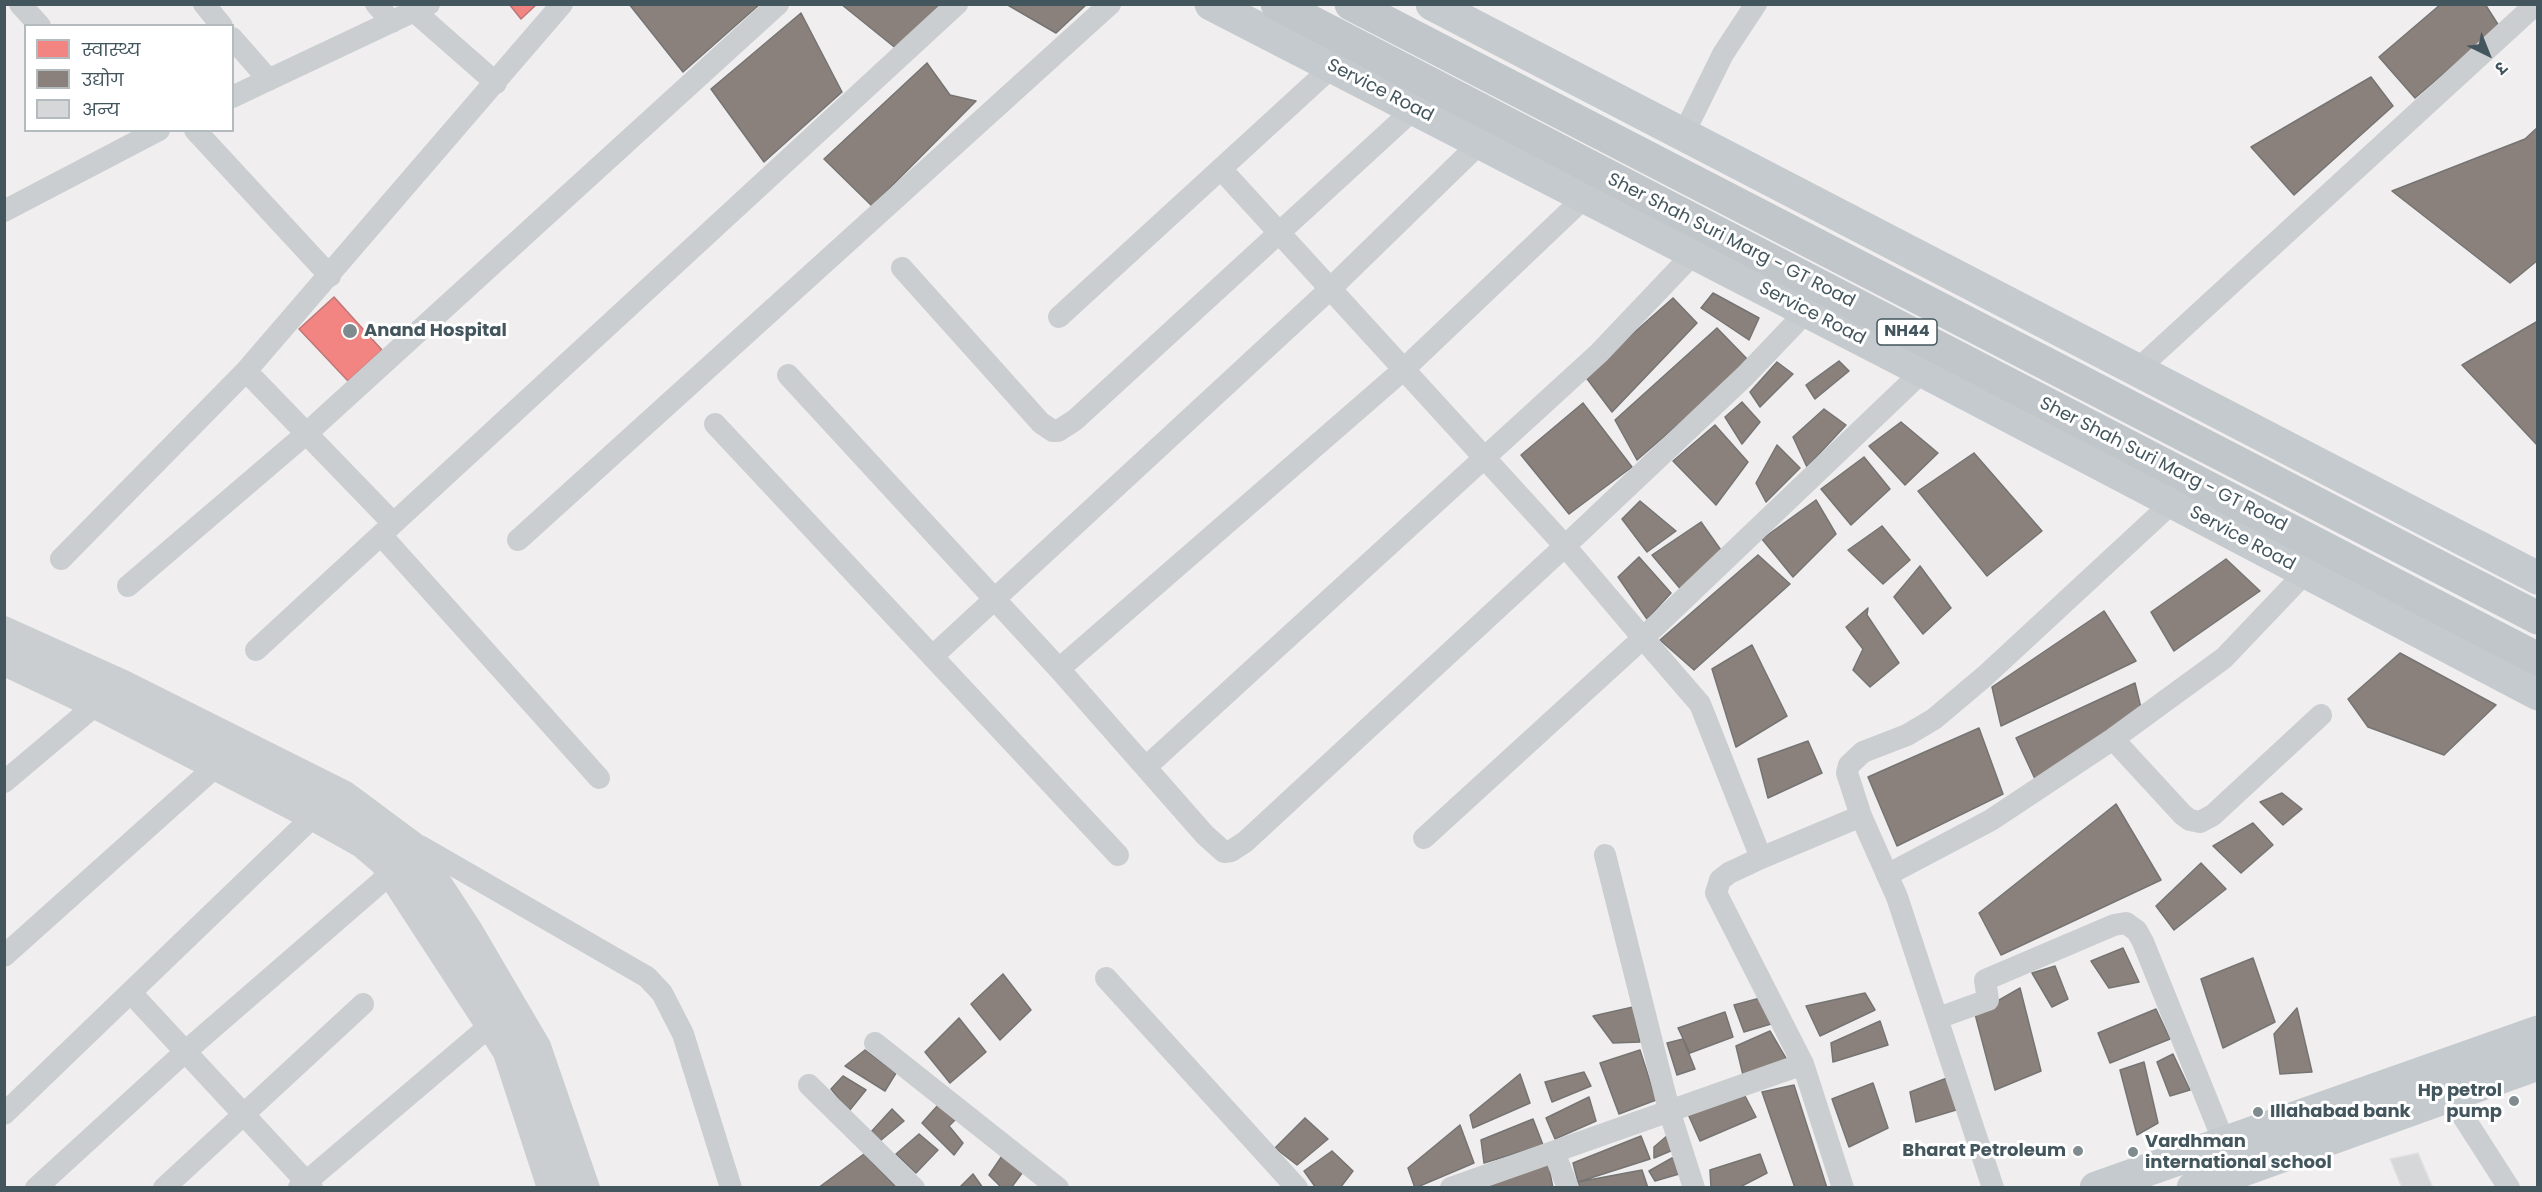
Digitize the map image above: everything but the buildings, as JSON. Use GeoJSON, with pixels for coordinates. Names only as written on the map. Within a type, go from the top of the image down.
{"type":"FeatureCollection","features":[{"type":"Feature","properties":{"kind":"highway","name":"Sher Shah Suri Marg - GT Road"},"geometry":{"type":"LineString","coordinates":[[1276,4],[2538,659]]}},
{"type":"Feature","properties":{"kind":"highway","name":"Sher Shah Suri Marg - GT Road"},"geometry":{"type":"LineString","coordinates":[[1351,4],[2538,618]]}},
{"type":"Feature","properties":{"kind":"main road","name":"Service Road"},"geometry":{"type":"LineString","coordinates":[[1211,4],[1923,371],[2538,694]]}},
{"type":"Feature","properties":{"kind":"main road"},"geometry":{"type":"LineString","coordinates":[[1432,4],[2538,578]]}},
{"type":"Feature","properties":{"kind":"main road"},"geometry":{"type":"LineString","coordinates":[[2096,1188],[2538,1032]]}},
{"type":"Feature","properties":{"kind":"main road"},"geometry":{"type":"LineString","coordinates":[[2193,1188],[2538,1064]]}},
{"type":"Feature","properties":{"kind":"street"},"geometry":{"type":"LineString","coordinates":[[204,4],[220,24]]}},
{"type":"Feature","properties":{"kind":"street"},"geometry":{"type":"LineString","coordinates":[[376,4],[392,22]]}},
{"type":"Feature","properties":{"kind":"street"},"geometry":{"type":"LineString","coordinates":[[61,559],[246,371],[562,4]]}},
{"type":"Feature","properties":{"kind":"street"},"geometry":{"type":"LineString","coordinates":[[128,586],[307,433],[777,4]]}},
{"type":"Feature","properties":{"kind":"street"},"geometry":{"type":"LineString","coordinates":[[256,650],[957,4]]}},
{"type":"Feature","properties":{"kind":"street"},"geometry":{"type":"LineString","coordinates":[[518,540],[1110,4]]}},
{"type":"Feature","properties":{"kind":"street"},"geometry":{"type":"LineString","coordinates":[[1683,135],[1723,54],[1756,4]]}},
{"type":"Feature","properties":{"kind":"street"},"geometry":{"type":"LineString","coordinates":[[2138,369],[2536,4]]}},
{"type":"Feature","properties":{"kind":"street"},"geometry":{"type":"LineString","coordinates":[[234,96],[422,8],[496,83]]}},
{"type":"Feature","properties":{"kind":"street"},"geometry":{"type":"LineString","coordinates":[[234,40],[269,80]]}},
{"type":"Feature","properties":{"kind":"street"},"geometry":{"type":"LineString","coordinates":[[1059,316],[1332,67]]}},
{"type":"Feature","properties":{"kind":"street"},"geometry":{"type":"LineString","coordinates":[[902,268],[1041,423],[1053,431],[1058,431],[1071,424],[1414,109]]}},
{"type":"Feature","properties":{"kind":"street"},"geometry":{"type":"LineString","coordinates":[[197,132],[330,276]]}},
{"type":"Feature","properties":{"kind":"street"},"geometry":{"type":"LineString","coordinates":[[4,211],[147,133]]}},
{"type":"Feature","properties":{"kind":"street"},"geometry":{"type":"LineString","coordinates":[[934,655],[1330,289],[1480,143]]}},
{"type":"Feature","properties":{"kind":"street"},"geometry":{"type":"LineString","coordinates":[[1221,169],[1565,546],[1700,704],[1761,858]]}},
{"type":"Feature","properties":{"kind":"street"},"geometry":{"type":"LineString","coordinates":[[1059,669],[1403,370],[1585,197]]}},
{"type":"Feature","properties":{"kind":"street"},"geometry":{"type":"LineString","coordinates":[[1146,767],[1486,459],[1599,353],[1694,253]]}},
{"type":"Feature","properties":{"kind":"street"},"geometry":{"type":"LineString","coordinates":[[788,375],[1224,852],[1231,851],[1245,842],[1565,546],[1745,376],[1807,311]]}},
{"type":"Feature","properties":{"kind":"street"},"geometry":{"type":"LineString","coordinates":[[246,371],[307,433],[599,778]]}},
{"type":"Feature","properties":{"kind":"street"},"geometry":{"type":"LineString","coordinates":[[1424,838],[1643,638],[1923,371]]}},
{"type":"Feature","properties":{"kind":"street"},"geometry":{"type":"LineString","coordinates":[[715,424],[934,655],[1118,855]]}},
{"type":"Feature","properties":{"kind":"street"},"geometry":{"type":"LineString","coordinates":[[1993,1188],[1938,1018],[1887,875],[1861,816],[1847,773],[1853,759],[1908,735],[1934,719],[1985,676],[2173,502]]}},
{"type":"Feature","properties":{"kind":"street"},"geometry":{"type":"LineString","coordinates":[[1887,875],[1991,820],[2113,739],[2224,658],[2306,572]]}},
{"type":"Feature","properties":{"kind":"street"},"geometry":{"type":"LineString","coordinates":[[4,627],[124,681],[346,792],[398,854],[472,930],[540,1046],[589,1188]]}},
{"type":"Feature","properties":{"kind":"street"},"geometry":{"type":"LineString","coordinates":[[4,646],[214,768],[319,812]]}},
{"type":"Feature","properties":{"kind":"street"},"geometry":{"type":"LineString","coordinates":[[4,665],[98,699],[319,812],[361,848],[398,854],[647,978],[662,993],[683,1034],[731,1188]]}},
{"type":"Feature","properties":{"kind":"street"},"geometry":{"type":"LineString","coordinates":[[8,774],[98,699]]}},
{"type":"Feature","properties":{"kind":"street"},"geometry":{"type":"LineString","coordinates":[[2113,739],[2183,815],[2190,820],[2200,822],[2213,815],[2322,715]]}},
{"type":"Feature","properties":{"kind":"street"},"geometry":{"type":"LineString","coordinates":[[4,956],[214,768]]}},
{"type":"Feature","properties":{"kind":"street"},"geometry":{"type":"LineString","coordinates":[[4,1114],[319,812]]}},
{"type":"Feature","properties":{"kind":"street"},"geometry":{"type":"LineString","coordinates":[[1843,1188],[1803,1064],[1716,893],[1720,880],[1729,873],[1861,816]]}},
{"type":"Feature","properties":{"kind":"street"},"geometry":{"type":"LineString","coordinates":[[398,854],[494,1022],[521,1054],[569,1188]]}},
{"type":"Feature","properties":{"kind":"street"},"geometry":{"type":"LineString","coordinates":[[36,1188],[398,854]]}},
{"type":"Feature","properties":{"kind":"street"},"geometry":{"type":"LineString","coordinates":[[1605,855],[1669,1110],[1694,1188]]}},
{"type":"Feature","properties":{"kind":"street"},"geometry":{"type":"LineString","coordinates":[[1938,1018],[1988,1000],[1985,980],[2114,925],[2126,923],[2137,931],[2143,942],[2224,1142]]}},
{"type":"Feature","properties":{"kind":"street"},"geometry":{"type":"LineString","coordinates":[[1106,978],[1297,1188]]}},
{"type":"Feature","properties":{"kind":"street"},"geometry":{"type":"LineString","coordinates":[[131,993],[186,1051],[305,1185],[494,1022]]}},
{"type":"Feature","properties":{"kind":"street"},"geometry":{"type":"LineString","coordinates":[[164,1188],[242,1113],[363,1004]]}},
{"type":"Feature","properties":{"kind":"street"},"geometry":{"type":"LineString","coordinates":[[494,1022],[548,1188]]}},
{"type":"Feature","properties":{"kind":"street"},"geometry":{"type":"LineString","coordinates":[[875,1043],[1058,1188]]}},
{"type":"Feature","properties":{"kind":"street"},"geometry":{"type":"LineString","coordinates":[[1451,1188],[1803,1064]]}},
{"type":"Feature","properties":{"kind":"street"},"geometry":{"type":"LineString","coordinates":[[808,1085],[914,1188]]}},
{"type":"Feature","properties":{"kind":"street"},"geometry":{"type":"LineString","coordinates":[[2450,1096],[2509,1188]]}},
{"type":"Feature","properties":{"kind":"street"},"geometry":{"type":"LineString","coordinates":[[1554,1152],[1568,1188]]}},
{"type":"Feature","properties":{"kind":"place","name":"Anand Hospital"},"geometry":{"type":"Point","coordinates":[350,331]}},
{"type":"Feature","properties":{"kind":"place","name":"Hp petrol pump"},"geometry":{"type":"Point","coordinates":[2514,1101]}},
{"type":"Feature","properties":{"kind":"place","name":"Illahabad bank"},"geometry":{"type":"Point","coordinates":[2258,1112]}},
{"type":"Feature","properties":{"kind":"place","name":"Bharat Petroleum"},"geometry":{"type":"Point","coordinates":[2078,1151]}},
{"type":"Feature","properties":{"kind":"place","name":"Vardhman international school"},"geometry":{"type":"Point","coordinates":[2133,1152]}}]}
